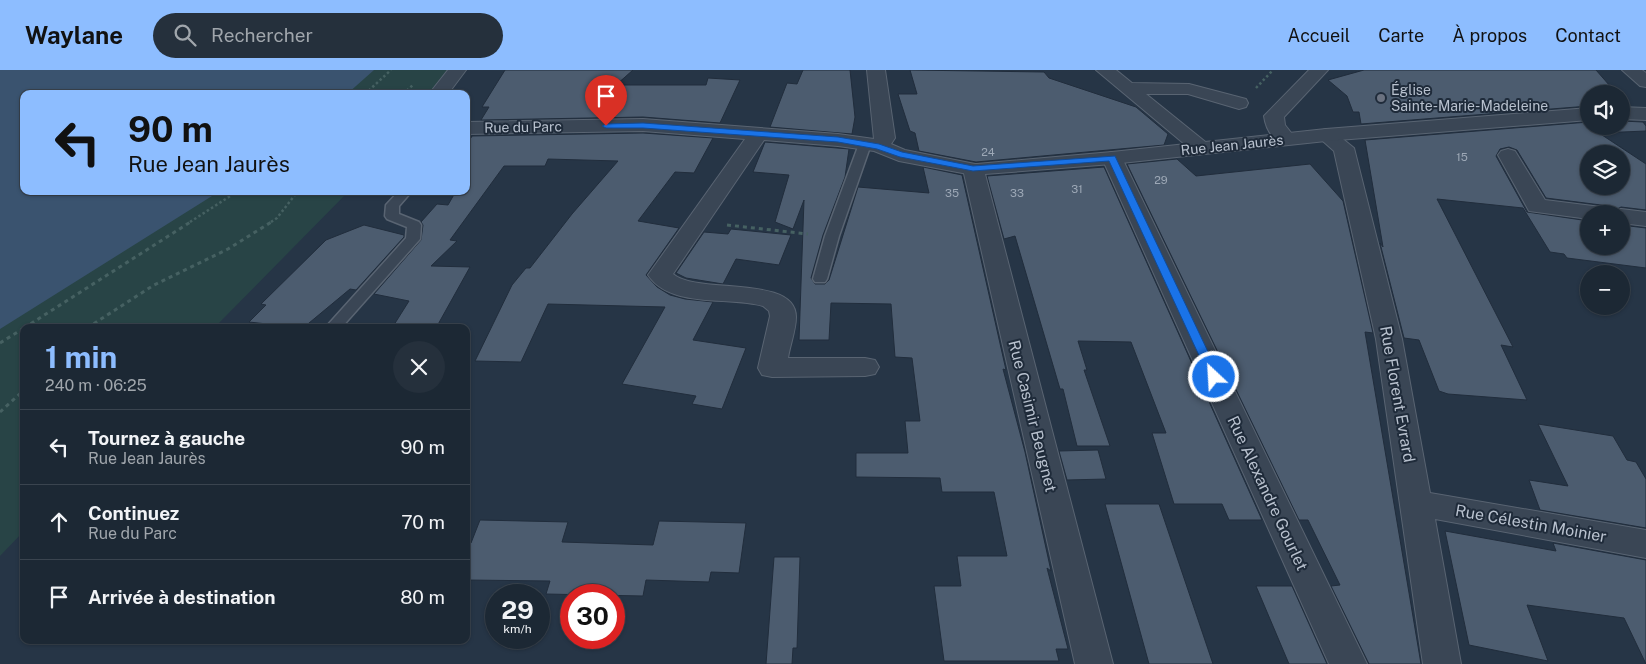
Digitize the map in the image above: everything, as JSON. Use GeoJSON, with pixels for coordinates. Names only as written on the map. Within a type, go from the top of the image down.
{"type":"FeatureCollection","features":[{"type":"Feature","properties":{"kind":"street"},"geometry":{"type":"LineString","coordinates":[[441,90],[457,70]]}},
{"type":"Feature","properties":{"kind":"street"},"geometry":{"type":"LineString","coordinates":[[872,145],[885,138],[876,70]]}},
{"type":"Feature","properties":{"kind":"street"},"geometry":{"type":"LineString","coordinates":[[1105,70],[1201,148]]}},
{"type":"Feature","properties":{"kind":"street"},"geometry":{"type":"LineString","coordinates":[[1286,139],[1275,126],[1274,116],[1319,70]]}},
{"type":"Feature","properties":{"kind":"street"},"geometry":{"type":"LineString","coordinates":[[1631,70],[1646,82]]}},
{"type":"Feature","properties":{"kind":"street"},"geometry":{"type":"LineString","coordinates":[[1129,88],[1189,89],[1239,103]]}},
{"type":"Feature","properties":{"kind":"street"},"geometry":{"type":"LineString","coordinates":[[1630,113],[1646,114]]}},
{"type":"Feature","properties":{"kind":"street","name":"Rue Jean Jaurès"},"geometry":{"type":"LineString","coordinates":[[872,145],[900,155],[973,169],[1112,158],[1326,135],[1580,115]]}},
{"type":"Feature","properties":{"kind":"street","name":"Rue du Parc"},"geometry":{"type":"LineString","coordinates":[[470,128],[643,125],[838,140],[872,145]]}},
{"type":"Feature","properties":{"kind":"street"},"geometry":{"type":"LineString","coordinates":[[758,134],[660,274],[665,282],[682,288],[772,300],[781,308],[783,316],[772,368],[865,367]]}},
{"type":"Feature","properties":{"kind":"street","name":"Rue Florent Evrard"},"geometry":{"type":"LineString","coordinates":[[1326,135],[1344,148],[1389,339],[1442,664]]}},
{"type":"Feature","properties":{"kind":"street"},"geometry":{"type":"LineString","coordinates":[[1508,155],[1537,206],[1580,211]]}},
{"type":"Feature","properties":{"kind":"street","name":"Rue Alexandre Gourlet"},"geometry":{"type":"LineString","coordinates":[[1112,158],[1348,664]]}},
{"type":"Feature","properties":{"kind":"street","name":"Rue Casimir Beugnet"},"geometry":{"type":"LineString","coordinates":[[973,169],[1094,664]]}},
{"type":"Feature","properties":{"kind":"street"},"geometry":{"type":"LineString","coordinates":[[1630,217],[1646,219]]}},
{"type":"Feature","properties":{"kind":"street","name":"Rue Célestin Moinier"},"geometry":{"type":"LineString","coordinates":[[1416,503],[1646,544]]}},
{"type":"Feature","properties":{"kind":"lane"},"geometry":{"type":"LineString","coordinates":[[820,278],[832,236],[872,145]]}},
{"type":"Feature","properties":{"kind":"lane"},"geometry":{"type":"LineString","coordinates":[[336,324],[413,239],[414,225],[392,216],[393,205],[402,195]]}},
{"type":"Feature","properties":{"kind":"path"},"geometry":{"type":"LineString","coordinates":[[370,90],[391,70]]}},
{"type":"Feature","properties":{"kind":"path"},"geometry":{"type":"LineString","coordinates":[[30,324],[232,195]]}},
{"type":"Feature","properties":{"kind":"path"},"geometry":{"type":"LineString","coordinates":[[93,324],[154,285],[236,244],[277,218],[295,195]]}},
{"type":"Feature","properties":{"kind":"path"},"geometry":{"type":"LineString","coordinates":[[697,221],[832,236]]}},
{"type":"Feature","properties":{"kind":"path"},"geometry":{"type":"LineString","coordinates":[[0,343],[20,330]]}},
{"type":"Feature","properties":{"kind":"path"},"geometry":{"type":"LineString","coordinates":[[0,412],[20,394]]}},
{"type":"Feature","properties":{"kind":"green space"},"geometry":{"type":"Polygon","coordinates":[[[0,70],[447,70],[431,90],[20,90],[20,195],[345,195],[218,324],[20,324],[20,535],[0,556],[0,70]]]}},
{"type":"Feature","properties":{"kind":"water"},"geometry":{"type":"Polygon","coordinates":[[[0,70],[374,70],[352,90],[20,90],[20,195],[214,195],[0,329],[0,70]]]}},
{"type":"Feature","properties":{"kind":"building"},"geometry":{"type":"Polygon","coordinates":[[[505,70],[633,70],[616,85],[706,85],[708,78],[740,80],[720,123],[643,117],[481,120],[489,107],[482,107],[505,70]]]}},
{"type":"Feature","properties":{"kind":"building"},"geometry":{"type":"Polygon","coordinates":[[[803,70],[850,70],[855,117],[852,134],[770,127],[787,83],[797,84],[803,70]]]}},
{"type":"Feature","properties":{"kind":"building"},"geometry":{"type":"Polygon","coordinates":[[[910,70],[1044,72],[1049,78],[1136,107],[1168,134],[1164,145],[976,162],[919,151],[915,133],[910,131],[898,94],[917,94],[910,70]]]}},
{"type":"Feature","properties":{"kind":"building"},"geometry":{"type":"Polygon","coordinates":[[[1364,70],[1596,70],[1609,85],[1580,85],[1580,107],[1361,124],[1359,112],[1353,112],[1347,96],[1328,80],[1364,70]]]}},
{"type":"Feature","properties":{"kind":"building"},"geometry":{"type":"Polygon","coordinates":[[[1630,121],[1643,122],[1646,126],[1646,131],[1630,132],[1630,121]]]}},
{"type":"Feature","properties":{"kind":"building"},"geometry":{"type":"Polygon","coordinates":[[[1580,123],[1580,135],[1602,135],[1617,145],[1580,145],[1580,195],[1630,195],[1630,153],[1646,164],[1646,210],[1630,208],[1630,205],[1601,205],[1546,198],[1517,150],[1509,147],[1500,149],[1496,156],[1527,212],[1580,220],[1580,255],[1630,255],[1630,226],[1646,228],[1646,268],[1567,258],[1564,254],[1550,252],[1523,208],[1437,199],[1513,347],[1501,345],[1527,400],[1448,394],[1439,391],[1419,340],[1404,338],[1380,243],[1383,247],[1365,140],[1580,123]]]}},
{"type":"Feature","properties":{"kind":"building"},"geometry":{"type":"Polygon","coordinates":[[[643,133],[713,138],[694,173],[675,172],[638,221],[679,228],[646,275],[657,287],[670,295],[685,299],[713,302],[693,340],[746,348],[722,409],[692,404],[696,396],[622,384],[665,307],[548,304],[521,362],[475,361],[512,285],[526,268],[530,268],[572,214],[618,161],[548,159],[545,166],[504,166],[450,240],[457,241],[431,266],[470,267],[438,324],[395,324],[409,301],[374,294],[421,240],[423,225],[421,222],[437,204],[448,205],[454,195],[470,195],[470,139],[472,136],[643,133]]]}},
{"type":"Feature","properties":{"kind":"building"},"geometry":{"type":"Polygon","coordinates":[[[765,142],[849,149],[845,177],[823,235],[811,278],[815,284],[825,284],[829,280],[858,187],[929,193],[923,167],[962,175],[1006,370],[1003,369],[1025,452],[1051,571],[1047,568],[1068,649],[1056,649],[1059,661],[944,661],[934,586],[961,586],[957,556],[1007,556],[994,492],[942,492],[940,478],[856,477],[856,453],[908,453],[905,421],[920,421],[912,358],[895,357],[891,304],[831,303],[829,340],[799,340],[804,200],[793,229],[775,222],[789,175],[753,172],[765,142]]]}},
{"type":"Feature","properties":{"kind":"building"},"geometry":{"type":"Polygon","coordinates":[[[1177,159],[1196,176],[1310,164],[1343,201],[1373,333],[1365,332],[1421,664],[1369,664],[1331,586],[1340,585],[1308,520],[1299,520],[1127,164],[1177,159]]]}},
{"type":"Feature","properties":{"kind":"building"},"geometry":{"type":"Polygon","coordinates":[[[1104,167],[1262,520],[1229,520],[1222,504],[1174,504],[1152,433],[1166,433],[1131,342],[1078,341],[1087,370],[1084,370],[1110,446],[1077,446],[1063,389],[1060,389],[1015,236],[1004,239],[987,176],[1104,167]]]}},
{"type":"Feature","properties":{"kind":"building"},"geometry":{"type":"Polygon","coordinates":[[[364,225],[404,235],[356,290],[350,289],[308,324],[249,322],[266,305],[261,304],[326,240],[364,225]]]}},
{"type":"Feature","properties":{"kind":"building"},"geometry":{"type":"Polygon","coordinates":[[[731,229],[791,235],[779,265],[736,259],[723,284],[686,278],[676,273],[704,232],[728,234],[731,229]]]}},
{"type":"Feature","properties":{"kind":"building"},"geometry":{"type":"Polygon","coordinates":[[[1538,424],[1613,436],[1627,460],[1636,462],[1646,479],[1646,528],[1540,510],[1529,480],[1568,486],[1538,424]]]}},
{"type":"Feature","properties":{"kind":"building"},"geometry":{"type":"Polygon","coordinates":[[[1098,450],[1106,479],[1067,480],[1059,451],[1098,450]]]}},
{"type":"Feature","properties":{"kind":"building"},"geometry":{"type":"Polygon","coordinates":[[[1105,504],[1159,504],[1213,664],[1149,664],[1105,504]]]}},
{"type":"Feature","properties":{"kind":"building"},"geometry":{"type":"Polygon","coordinates":[[[480,520],[568,522],[562,542],[653,545],[659,521],[746,523],[739,573],[711,572],[709,582],[646,580],[643,596],[625,596],[625,584],[560,584],[560,594],[550,594],[550,581],[470,580],[470,543],[480,520]]]}},
{"type":"Feature","properties":{"kind":"building"},"geometry":{"type":"Polygon","coordinates":[[[1445,531],[1556,551],[1553,543],[1646,560],[1646,664],[1624,618],[1527,605],[1548,661],[1469,645],[1445,531]]]}},
{"type":"Feature","properties":{"kind":"building"},"geometry":{"type":"Polygon","coordinates":[[[774,557],[800,557],[797,648],[793,648],[792,664],[766,664],[774,557]]]}},
{"type":"Feature","properties":{"kind":"building"},"geometry":{"type":"Polygon","coordinates":[[[1256,586],[1292,586],[1327,664],[1289,664],[1256,586]]]}},
{"type":"Feature","properties":{"kind":"place","name":"Église Sainte-Marie-Madeleine"},"geometry":{"type":"Point","coordinates":[1381,98]}},
{"type":"Feature","properties":{"kind":"route"},"geometry":{"type":"LineString","coordinates":[[606,126],[643,125],[838,140],[879,146],[900,155],[973,169],[1112,158],[1214,377]]}}]}
